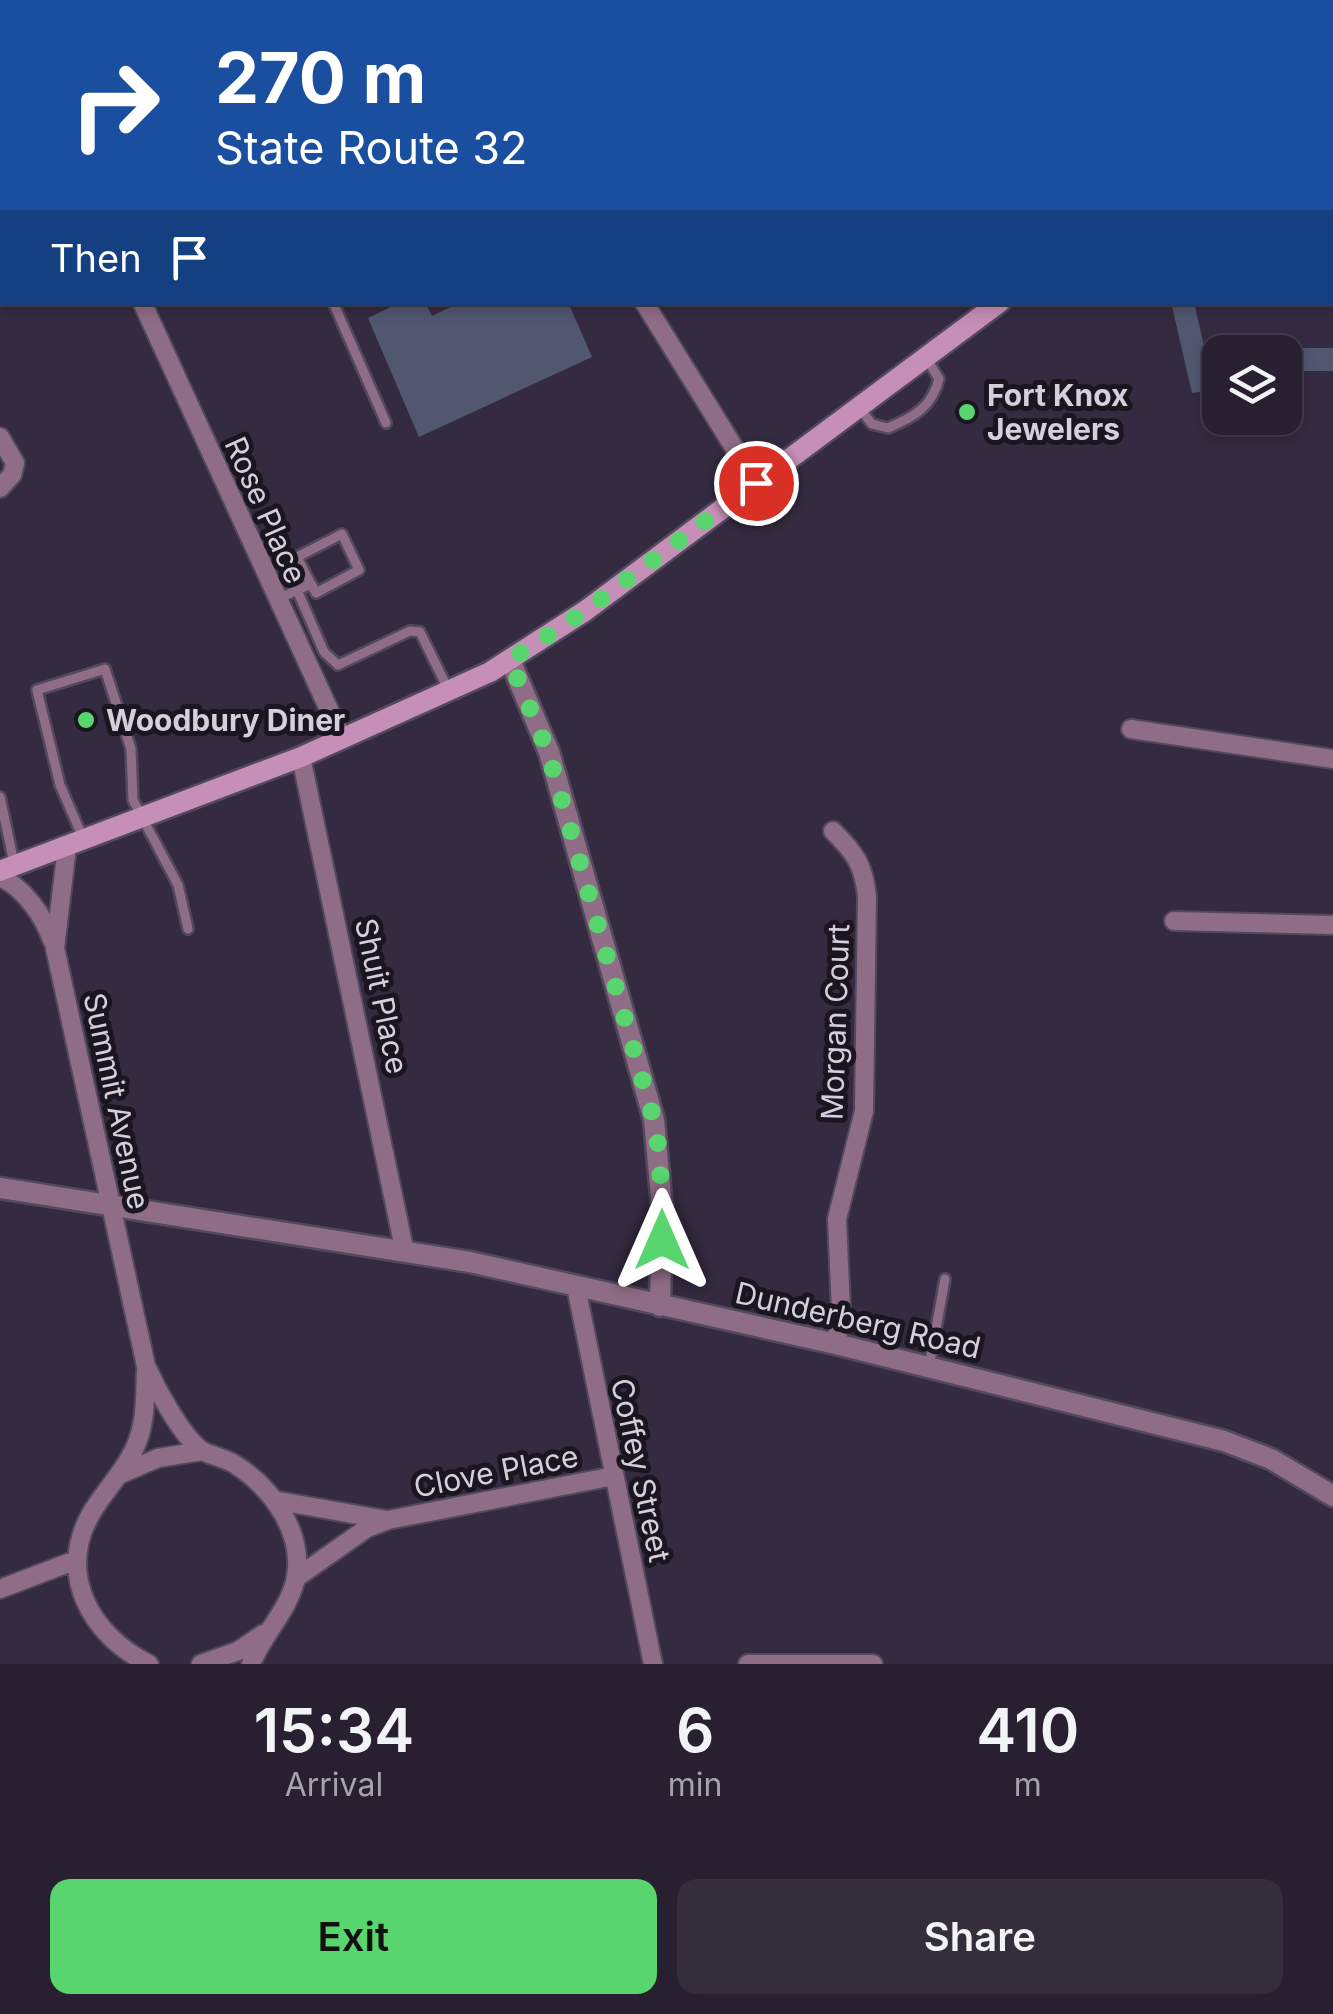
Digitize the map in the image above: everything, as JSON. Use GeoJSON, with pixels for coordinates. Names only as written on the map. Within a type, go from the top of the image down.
{"type":"FeatureCollection","features":[{"type":"Feature","properties":{"kind":"main road"},"geometry":{"type":"LineString","coordinates":[[5,871],[301,757],[449,692],[510,660],[585,611],[996,305]]}},
{"type":"Feature","properties":{"kind":"street","name":"Rose Place"},"geometry":{"type":"LineString","coordinates":[[143,305],[342,738]]}},
{"type":"Feature","properties":{"kind":"street"},"geometry":{"type":"LineString","coordinates":[[646,305],[756,483]]}},
{"type":"Feature","properties":{"kind":"street"},"geometry":{"type":"LineString","coordinates":[[0,437],[15,463],[12,475],[0,488]]}},
{"type":"Feature","properties":{"kind":"street"},"geometry":{"type":"LineString","coordinates":[[510,660],[548,752],[654,1120],[662,1207],[660,1306]]}},
{"type":"Feature","properties":{"kind":"street"},"geometry":{"type":"LineString","coordinates":[[1131,729],[1333,759]]}},
{"type":"Feature","properties":{"kind":"street","name":"Shuit Place"},"geometry":{"type":"LineString","coordinates":[[301,757],[404,1248]]}},
{"type":"Feature","properties":{"kind":"street","name":"Morgan Court"},"geometry":{"type":"LineString","coordinates":[[833,831],[865,870],[866,897],[864,1111],[837,1218],[840,1310],[836,1344]]}},
{"type":"Feature","properties":{"kind":"street","name":"Summit Avenue"},"geometry":{"type":"LineString","coordinates":[[75,844],[56,948],[146,1366],[158,1392],[202,1450],[234,1463],[278,1501]]}},
{"type":"Feature","properties":{"kind":"street"},"geometry":{"type":"LineString","coordinates":[[5,871],[45,922],[56,948]]}},
{"type":"Feature","properties":{"kind":"street"},"geometry":{"type":"LineString","coordinates":[[1174,922],[1333,926]]}},
{"type":"Feature","properties":{"kind":"street","name":"Dunderberg Road"},"geometry":{"type":"LineString","coordinates":[[0,1188],[404,1248],[836,1344],[1224,1441],[1331,1489]]}},
{"type":"Feature","properties":{"kind":"street","name":"Coffey Street"},"geometry":{"type":"LineString","coordinates":[[576,1287],[653,1664]]}},
{"type":"Feature","properties":{"kind":"street","name":"Summit Avenue"},"geometry":{"type":"LineString","coordinates":[[76,1560],[91,1513],[120,1475],[138,1440],[146,1366]]}},
{"type":"Feature","properties":{"kind":"street"},"geometry":{"type":"LineString","coordinates":[[120,1475],[158,1458],[202,1450]]}},
{"type":"Feature","properties":{"kind":"street","name":"Clove Place"},"geometry":{"type":"LineString","coordinates":[[296,1578],[367,1528],[388,1520],[614,1476]]}},
{"type":"Feature","properties":{"kind":"street"},"geometry":{"type":"LineString","coordinates":[[251,1664],[296,1578],[290,1535],[278,1501]]}},
{"type":"Feature","properties":{"kind":"street","name":"Clove Place"},"geometry":{"type":"LineString","coordinates":[[278,1501],[388,1520]]}},
{"type":"Feature","properties":{"kind":"street"},"geometry":{"type":"LineString","coordinates":[[0,1590],[76,1560],[80,1593],[96,1621],[134,1657],[149,1664]]}},
{"type":"Feature","properties":{"kind":"street"},"geometry":{"type":"LineString","coordinates":[[201,1664],[238,1651],[270,1628]]}},
{"type":"Feature","properties":{"kind":"street"},"geometry":{"type":"LineString","coordinates":[[748,1664],[873,1664]]}},
{"type":"Feature","properties":{"kind":"lane"},"geometry":{"type":"LineString","coordinates":[[334,305],[386,423]]}},
{"type":"Feature","properties":{"kind":"lane"},"geometry":{"type":"LineString","coordinates":[[858,406],[872,424],[888,428],[924,408],[934,398],[939,379],[926,356]]}},
{"type":"Feature","properties":{"kind":"lane"},"geometry":{"type":"LineString","coordinates":[[342,534],[359,570],[316,593],[311,584],[297,557],[342,534]]}},
{"type":"Feature","properties":{"kind":"lane"},"geometry":{"type":"LineString","coordinates":[[276,600],[311,584]]}},
{"type":"Feature","properties":{"kind":"lane"},"geometry":{"type":"LineString","coordinates":[[297,590],[330,661],[344,665],[414,631],[422,636],[449,692]]}},
{"type":"Feature","properties":{"kind":"lane"},"geometry":{"type":"LineString","coordinates":[[75,844],[37,690],[105,669],[131,749],[133,800],[139,818],[178,885],[188,929]]}},
{"type":"Feature","properties":{"kind":"lane"},"geometry":{"type":"LineString","coordinates":[[0,798],[5,871]]}},
{"type":"Feature","properties":{"kind":"lane"},"geometry":{"type":"LineString","coordinates":[[929,1367],[946,1280]]}},
{"type":"Feature","properties":{"kind":"building"},"geometry":{"type":"Polygon","coordinates":[[[395,305],[426,305],[432,316],[455,305],[569,305],[592,357],[419,437],[368,318],[395,305]]]}},
{"type":"Feature","properties":{"kind":"building"},"geometry":{"type":"Polygon","coordinates":[[[1172,305],[1195,305],[1202,337],[1202,392],[1192,393],[1172,305]]]}},
{"type":"Feature","properties":{"kind":"building"},"geometry":{"type":"Polygon","coordinates":[[[1302,348],[1333,348],[1333,371],[1302,371],[1302,348]]]}},
{"type":"Feature","properties":{"kind":"place","name":"Fort Knox Jewelers"},"geometry":{"type":"Point","coordinates":[967,412]}},
{"type":"Feature","properties":{"kind":"place","name":"Woodbury Diner"},"geometry":{"type":"Point","coordinates":[86,720]}},
{"type":"Feature","properties":{"kind":"route"},"geometry":{"type":"LineString","coordinates":[[662,1240],[660,1157],[654,1120],[548,752],[510,660],[559,630],[756,483]]}}]}
